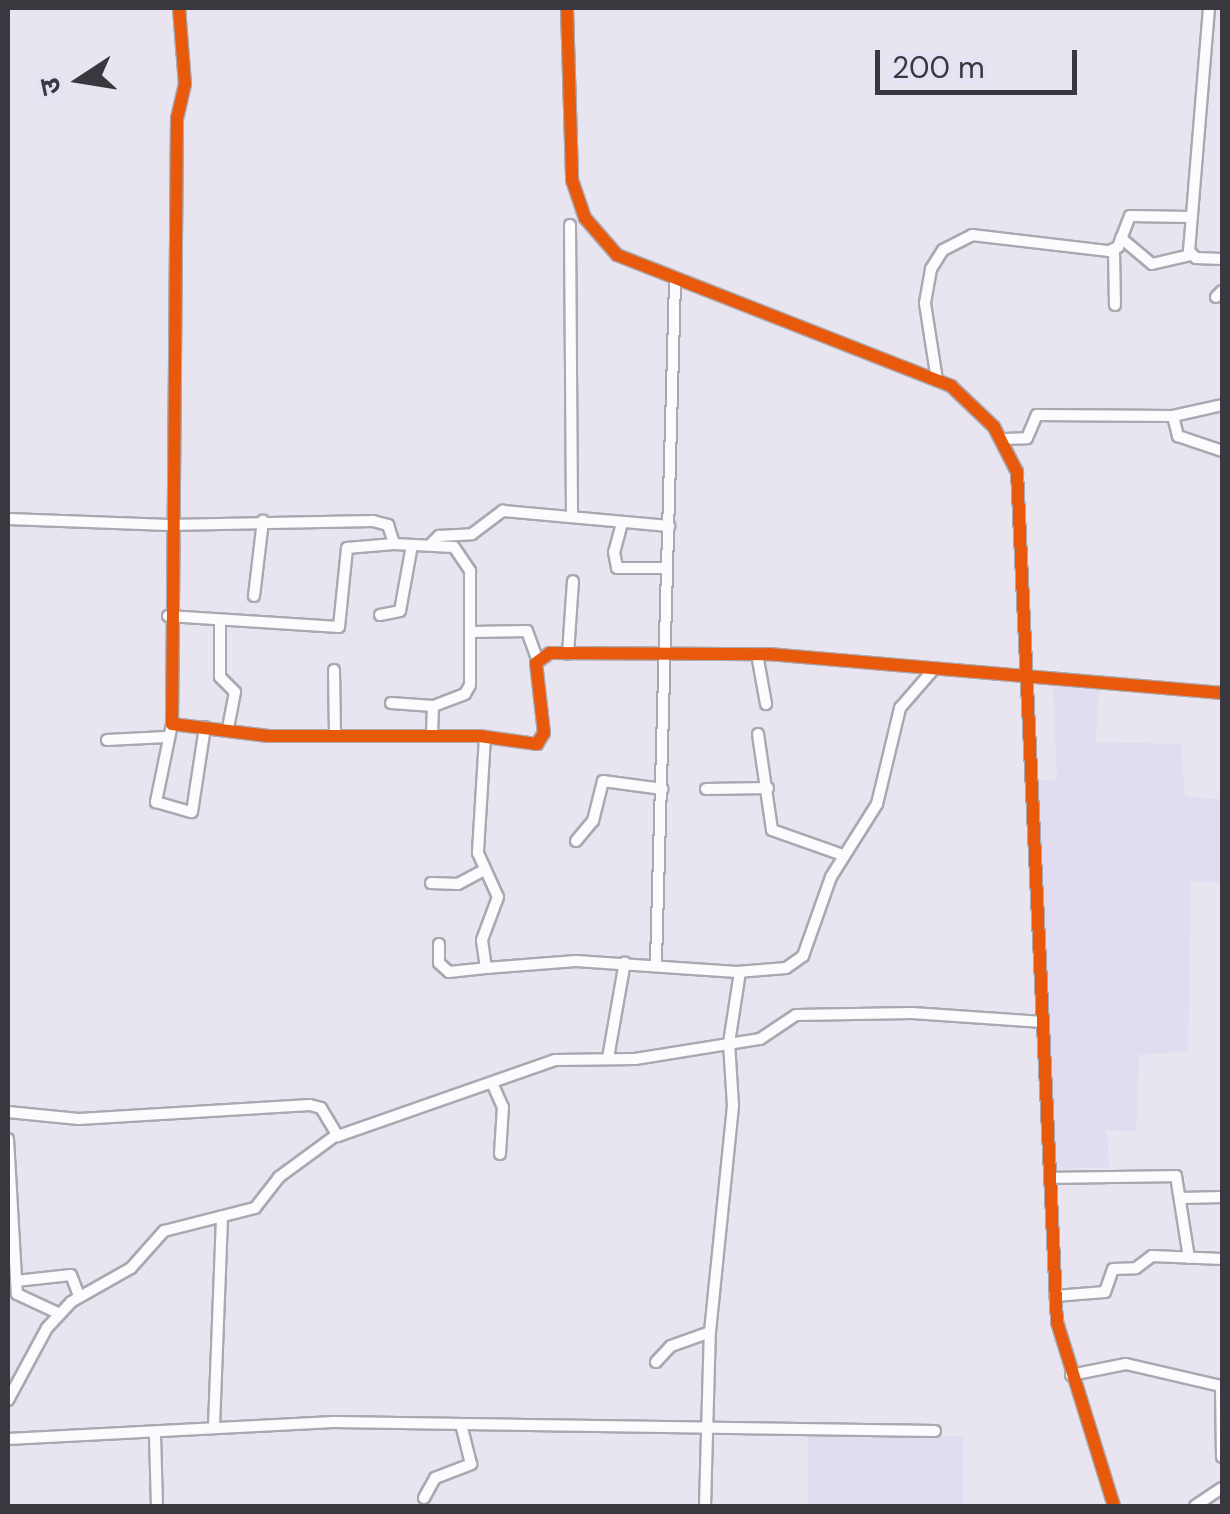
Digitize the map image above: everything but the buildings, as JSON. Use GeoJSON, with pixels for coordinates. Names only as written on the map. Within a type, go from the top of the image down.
{"type":"FeatureCollection","features":[{"type":"Feature","properties":{"kind":"street"},"geometry":{"type":"LineString","coordinates":[[179,8],[185,84],[177,118],[168,616],[172,724],[166,737],[156,804],[192,812],[205,727]]}},
{"type":"Feature","properties":{"kind":"street"},"geometry":{"type":"LineString","coordinates":[[567,8],[569,151],[579,206],[617,255],[675,282],[937,380],[973,402],[1002,439],[1020,486],[1055,1296],[1071,1375],[1114,1506]]}},
{"type":"Feature","properties":{"kind":"street"},"geometry":{"type":"LineString","coordinates":[[1190,254],[1208,8]]}},
{"type":"Feature","properties":{"kind":"street"},"geometry":{"type":"LineString","coordinates":[[1115,305],[1114,250],[1130,216],[1190,217]]}},
{"type":"Feature","properties":{"kind":"street"},"geometry":{"type":"LineString","coordinates":[[570,226],[572,517]]}},
{"type":"Feature","properties":{"kind":"street"},"geometry":{"type":"LineString","coordinates":[[937,380],[926,303],[931,268],[944,250],[972,235],[1038,248],[1114,250]]}},
{"type":"Feature","properties":{"kind":"street"},"geometry":{"type":"LineString","coordinates":[[1121,238],[1152,264],[1190,254],[1222,258]]}},
{"type":"Feature","properties":{"kind":"street"},"geometry":{"type":"LineString","coordinates":[[656,962],[675,282]]}},
{"type":"Feature","properties":{"kind":"street"},"geometry":{"type":"LineString","coordinates":[[1002,439],[1027,438],[1037,415],[1173,416],[1222,405]]}},
{"type":"Feature","properties":{"kind":"street"},"geometry":{"type":"LineString","coordinates":[[1173,416],[1178,436],[1222,451]]}},
{"type":"Feature","properties":{"kind":"street"},"geometry":{"type":"LineString","coordinates":[[430,544],[439,536],[472,534],[502,510],[668,526]]}},
{"type":"Feature","properties":{"kind":"street"},"geometry":{"type":"LineString","coordinates":[[8,519],[169,525],[382,522],[394,544]]}},
{"type":"Feature","properties":{"kind":"street"},"geometry":{"type":"LineString","coordinates":[[254,596],[263,522]]}},
{"type":"Feature","properties":{"kind":"street"},"geometry":{"type":"LineString","coordinates":[[622,524],[614,552],[617,568],[668,568]]}},
{"type":"Feature","properties":{"kind":"street"},"geometry":{"type":"LineString","coordinates":[[168,616],[340,627],[347,548],[394,544],[454,547],[467,561],[473,632],[468,692],[433,706],[390,703]]}},
{"type":"Feature","properties":{"kind":"street"},"geometry":{"type":"LineString","coordinates":[[380,615],[400,610],[412,544]]}},
{"type":"Feature","properties":{"kind":"street"},"geometry":{"type":"LineString","coordinates":[[568,654],[573,581]]}},
{"type":"Feature","properties":{"kind":"street"},"geometry":{"type":"LineString","coordinates":[[220,622],[220,677],[235,692],[228,729]]}},
{"type":"Feature","properties":{"kind":"street"},"geometry":{"type":"LineString","coordinates":[[172,724],[335,736],[486,737],[534,745],[544,740],[537,659],[527,631],[473,632]]}},
{"type":"Feature","properties":{"kind":"street"},"geometry":{"type":"LineString","coordinates":[[537,659],[568,654],[666,658],[757,654],[934,670],[1026,673],[1222,693]]}},
{"type":"Feature","properties":{"kind":"street"},"geometry":{"type":"LineString","coordinates":[[757,654],[766,704]]}},
{"type":"Feature","properties":{"kind":"street"},"geometry":{"type":"LineString","coordinates":[[334,670],[335,736]]}},
{"type":"Feature","properties":{"kind":"street"},"geometry":{"type":"LineString","coordinates":[[439,944],[440,966],[448,972],[656,962],[740,972],[799,961],[843,855],[877,804],[900,708],[934,670]]}},
{"type":"Feature","properties":{"kind":"street"},"geometry":{"type":"LineString","coordinates":[[432,736],[433,706]]}},
{"type":"Feature","properties":{"kind":"street"},"geometry":{"type":"LineString","coordinates":[[758,734],[772,830],[843,855]]}},
{"type":"Feature","properties":{"kind":"street"},"geometry":{"type":"LineString","coordinates":[[107,740],[166,737]]}},
{"type":"Feature","properties":{"kind":"street"},"geometry":{"type":"LineString","coordinates":[[486,737],[478,853],[498,897],[483,934],[486,968]]}},
{"type":"Feature","properties":{"kind":"street"},"geometry":{"type":"LineString","coordinates":[[576,841],[593,821],[603,781],[662,789]]}},
{"type":"Feature","properties":{"kind":"street"},"geometry":{"type":"LineString","coordinates":[[706,789],[768,788]]}},
{"type":"Feature","properties":{"kind":"street"},"geometry":{"type":"LineString","coordinates":[[431,883],[464,882],[484,870]]}},
{"type":"Feature","properties":{"kind":"street"},"geometry":{"type":"LineString","coordinates":[[608,1058],[625,962]]}},
{"type":"Feature","properties":{"kind":"street"},"geometry":{"type":"LineString","coordinates":[[705,1506],[710,1332],[733,1106],[729,1043],[740,972]]}},
{"type":"Feature","properties":{"kind":"street"},"geometry":{"type":"LineString","coordinates":[[8,1400],[58,1314],[78,1296],[131,1268],[161,1233],[258,1206],[280,1177],[335,1136],[494,1085],[555,1060],[608,1058],[767,1036],[801,1014],[1041,1019]]}},
{"type":"Feature","properties":{"kind":"street"},"geometry":{"type":"LineString","coordinates":[[494,1085],[503,1106],[500,1154]]}},
{"type":"Feature","properties":{"kind":"street"},"geometry":{"type":"LineString","coordinates":[[8,1112],[79,1119],[315,1106],[335,1136]]}},
{"type":"Feature","properties":{"kind":"street"},"geometry":{"type":"LineString","coordinates":[[8,1139],[18,1297],[58,1314]]}},
{"type":"Feature","properties":{"kind":"street"},"geometry":{"type":"LineString","coordinates":[[1050,1178],[1174,1175],[1182,1198],[1190,1258]]}},
{"type":"Feature","properties":{"kind":"street"},"geometry":{"type":"LineString","coordinates":[[1182,1198],[1222,1197]]}},
{"type":"Feature","properties":{"kind":"street"},"geometry":{"type":"LineString","coordinates":[[214,1426],[222,1216]]}},
{"type":"Feature","properties":{"kind":"street"},"geometry":{"type":"LineString","coordinates":[[1055,1296],[1076,1289],[1105,1292],[1114,1270],[1136,1268],[1152,1256],[1222,1259]]}},
{"type":"Feature","properties":{"kind":"street"},"geometry":{"type":"LineString","coordinates":[[16,1282],[71,1275],[78,1296]]}},
{"type":"Feature","properties":{"kind":"street"},"geometry":{"type":"LineString","coordinates":[[656,1362],[674,1344],[710,1332]]}},
{"type":"Feature","properties":{"kind":"street"},"geometry":{"type":"LineString","coordinates":[[1071,1375],[1126,1364],[1221,1386],[1222,1458]]}},
{"type":"Feature","properties":{"kind":"street"},"geometry":{"type":"LineString","coordinates":[[424,1498],[435,1478],[472,1464],[464,1424]]}},
{"type":"Feature","properties":{"kind":"street"},"geometry":{"type":"LineString","coordinates":[[8,1440],[155,1435],[214,1426],[464,1424],[935,1432]]}},
{"type":"Feature","properties":{"kind":"street"},"geometry":{"type":"LineString","coordinates":[[155,1435],[156,1506]]}},
{"type":"Feature","properties":{"kind":"street"},"geometry":{"type":"LineString","coordinates":[[1195,1506],[1222,1488]]}},
{"type":"Feature","properties":{"kind":"shaded area"},"geometry":{"type":"Polygon","coordinates":[[[1053,681],[1099,684],[1096,742],[1181,744],[1185,796],[1222,800],[1222,882],[1191,882],[1188,1051],[1139,1055],[1136,1131],[1107,1130],[1109,1167],[1057,1169],[1036,781],[1057,779],[1053,681]]]}},
{"type":"Feature","properties":{"kind":"shaded area"},"geometry":{"type":"Polygon","coordinates":[[[808,1436],[963,1436],[963,1506],[808,1506],[808,1436]]]}},
{"type":"Feature","properties":{"kind":"cycle path"},"geometry":{"type":"LineString","coordinates":[[179,8],[185,84],[177,118],[172,724],[268,736],[479,736],[537,744],[544,733],[536,663],[550,653],[768,654],[1222,693]]}},
{"type":"Feature","properties":{"kind":"cycle path"},"geometry":{"type":"LineString","coordinates":[[567,8],[572,180],[585,218],[617,255],[951,386],[994,427],[1017,472],[1057,1322],[1114,1506]]}}]}
